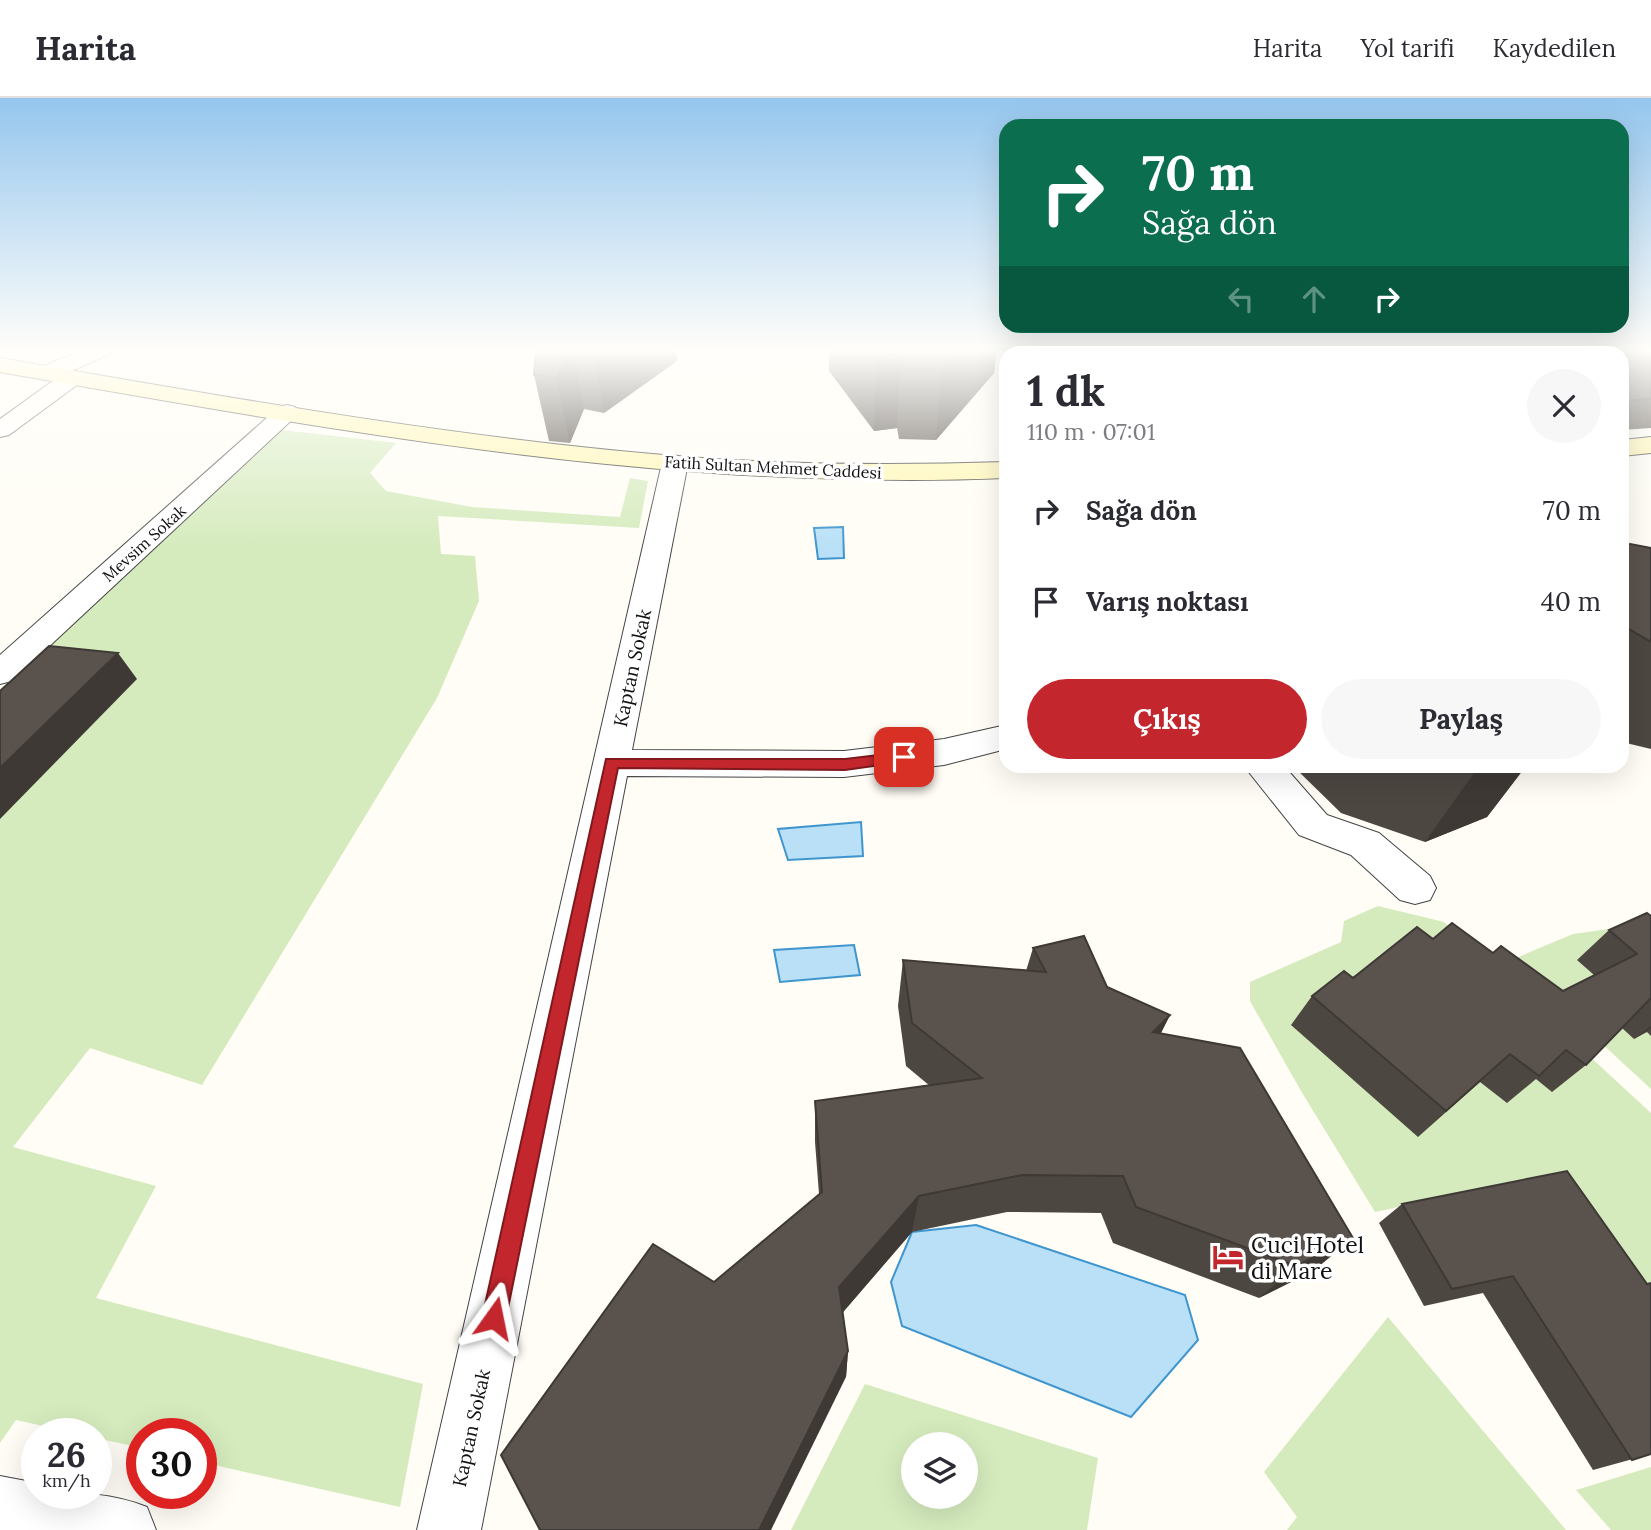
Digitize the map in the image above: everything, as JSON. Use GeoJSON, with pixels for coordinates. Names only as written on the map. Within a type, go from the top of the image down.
{"type":"FeatureCollection","features":[{"type":"Feature","properties":{"kind":"street"},"geometry":{"type":"LineString","coordinates":[[0,430],[20,416]]}},
{"type":"Feature","properties":{"kind":"street","name":"Mevsim Sokak"},"geometry":{"type":"LineString","coordinates":[[0,673],[283,416]]}},
{"type":"Feature","properties":{"kind":"street","name":"Fatih Sultan Mehmet Caddesi"},"geometry":{"type":"LineString","coordinates":[[313,416],[463,438],[675,463],[834,472],[999,470]]}},
{"type":"Feature","properties":{"kind":"street"},"geometry":{"type":"LineString","coordinates":[[1629,447],[1651,445]]}},
{"type":"Feature","properties":{"kind":"street","name":"Kaptan Sokak"},"geometry":{"type":"LineString","coordinates":[[449,1530],[675,463]]}},
{"type":"Feature","properties":{"kind":"street"},"geometry":{"type":"LineString","coordinates":[[612,762],[845,764],[944,752],[999,739]]}},
{"type":"Feature","properties":{"kind":"street"},"geometry":{"type":"LineString","coordinates":[[1268,773],[1313,825],[1365,844],[1415,888]]}},
{"type":"Feature","properties":{"kind":"street"},"geometry":{"type":"LineString","coordinates":[[0,1508],[124,1530]]}},
{"type":"Feature","properties":{"kind":"green space"},"geometry":{"type":"Polygon","coordinates":[[[282,430],[396,443],[370,473],[386,491],[472,507],[620,517],[630,478],[648,481],[639,528],[438,516],[441,554],[475,556],[479,601],[437,698],[202,1085],[90,1048],[13,1147],[156,1186],[96,1298],[423,1384],[400,1507],[217,1466],[217,1418],[126,1418],[126,1445],[112,1441],[112,1418],[21,1418],[21,1421],[16,1420],[0,1443],[0,689],[282,430]]]}},
{"type":"Feature","properties":{"kind":"green space"},"geometry":{"type":"Polygon","coordinates":[[[1378,906],[1444,922],[1651,1113],[1651,1311],[1552,1174],[1375,1212],[1250,1001],[1250,982],[1341,942],[1344,921],[1378,906]]]}},
{"type":"Feature","properties":{"kind":"green space"},"geometry":{"type":"Polygon","coordinates":[[[1651,923],[1651,1089],[1511,960],[1573,934],[1651,923]]]}},
{"type":"Feature","properties":{"kind":"green space"},"geometry":{"type":"Polygon","coordinates":[[[1388,1317],[1566,1530],[1287,1530],[1297,1517],[1264,1472],[1388,1317]]]}},
{"type":"Feature","properties":{"kind":"green space"},"geometry":{"type":"Polygon","coordinates":[[[865,1384],[1098,1458],[1087,1530],[791,1530],[865,1384]]]}},
{"type":"Feature","properties":{"kind":"green space"},"geometry":{"type":"Polygon","coordinates":[[[1651,1467],[1651,1530],[1611,1530],[1576,1490],[1651,1467]]]}},
{"type":"Feature","properties":{"kind":"water"},"geometry":{"type":"Polygon","coordinates":[[[843,527],[844,558],[818,559],[814,528],[843,527]]]}},
{"type":"Feature","properties":{"kind":"water"},"geometry":{"type":"Polygon","coordinates":[[[861,822],[863,856],[788,860],[778,829],[861,822]]]}},
{"type":"Feature","properties":{"kind":"water"},"geometry":{"type":"Polygon","coordinates":[[[854,945],[860,975],[780,982],[774,950],[854,945]]]}},
{"type":"Feature","properties":{"kind":"water"},"geometry":{"type":"Polygon","coordinates":[[[976,1225],[1185,1295],[1198,1340],[1131,1417],[902,1326],[891,1282],[912,1232],[976,1225]]]}},
{"type":"Feature","properties":{"kind":"building"},"geometry":{"type":"Polygon","coordinates":[[[1629,544],[1651,548],[1651,642],[1629,629],[1629,544]]]}},
{"type":"Feature","properties":{"kind":"building"},"geometry":{"type":"Polygon","coordinates":[[[49,646],[118,653],[0,768],[0,691],[49,646]]]}},
{"type":"Feature","properties":{"kind":"building"},"geometry":{"type":"Polygon","coordinates":[[[1647,913],[1651,916],[1651,998],[1586,1065],[1566,1050],[1539,1076],[1510,1054],[1446,1111],[1312,996],[1344,971],[1353,978],[1417,927],[1433,939],[1452,923],[1493,953],[1501,946],[1563,991],[1637,954],[1609,930],[1647,913]]]}},
{"type":"Feature","properties":{"kind":"building","name":"Cuci Hotel di Mare"},"geometry":{"type":"Polygon","coordinates":[[[1084,936],[1107,987],[1170,1015],[1153,1032],[1240,1048],[1353,1238],[1296,1266],[1136,1207],[1123,1176],[1022,1175],[919,1196],[839,1287],[848,1351],[759,1530],[540,1530],[501,1455],[653,1244],[714,1282],[822,1192],[815,1101],[982,1078],[912,1023],[903,960],[1046,972],[1033,948],[1084,936]]]}},
{"type":"Feature","properties":{"kind":"building"},"geometry":{"type":"Polygon","coordinates":[[[1567,1171],[1647,1284],[1651,1283],[1651,1454],[1632,1460],[1513,1276],[1452,1289],[1402,1204],[1567,1171]]]}},
{"type":"Feature","properties":{"kind":"place","name":"Cuci Hotel di Mare"},"geometry":{"type":"Point","coordinates":[1228,1257]}},
{"type":"Feature","properties":{"kind":"route"},"geometry":{"type":"LineString","coordinates":[[494,1318],[612,762],[845,764],[904,757]]}}]}
